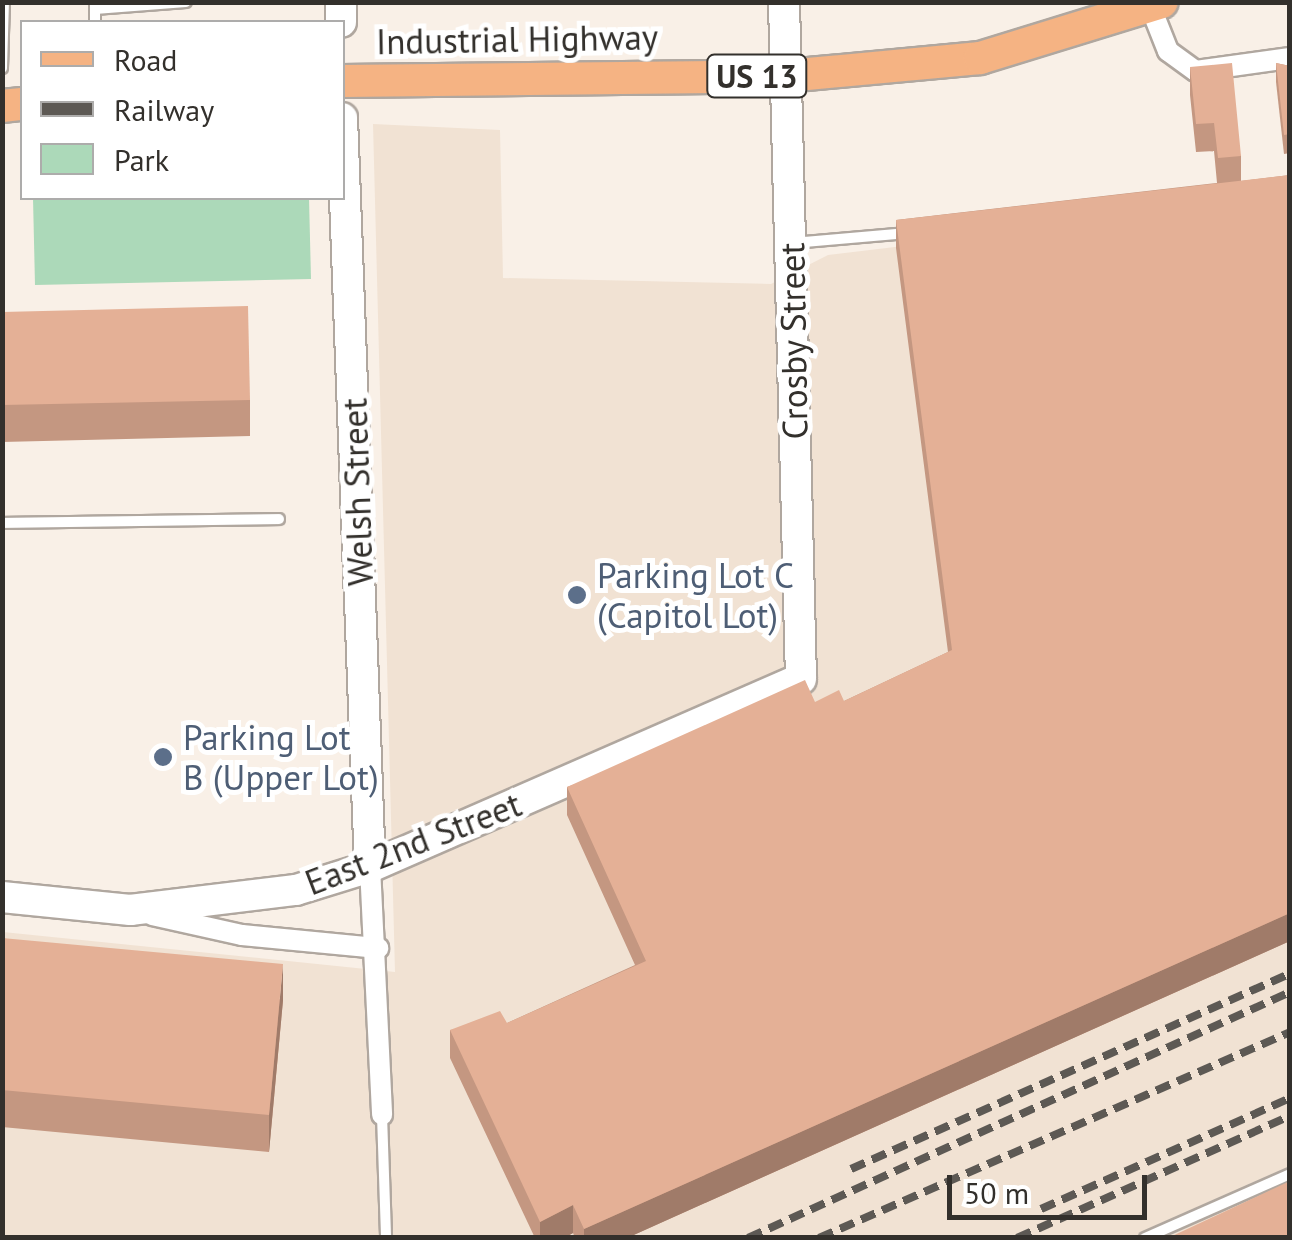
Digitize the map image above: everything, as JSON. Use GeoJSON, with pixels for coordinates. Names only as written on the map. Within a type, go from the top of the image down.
{"type":"FeatureCollection","features":[{"type":"Feature","properties":{"kind":"main road","name":"Industrial Highway"},"geometry":{"type":"LineString","coordinates":[[345,81],[786,76],[980,58],[1154,4]]}},
{"type":"Feature","properties":{"kind":"street","name":"Crosby Street"},"geometry":{"type":"LineString","coordinates":[[784,2],[801,680]]}},
{"type":"Feature","properties":{"kind":"street"},"geometry":{"type":"LineString","coordinates":[[1154,4],[1168,51],[1196,70],[1290,58]]}},
{"type":"Feature","properties":{"kind":"street","name":"Welsh Street"},"geometry":{"type":"LineString","coordinates":[[345,198],[370,867]]}},
{"type":"Feature","properties":{"kind":"street","name":"East 2nd Street"},"geometry":{"type":"LineString","coordinates":[[2,897],[130,910],[296,890],[370,867],[801,680]]}},
{"type":"Feature","properties":{"kind":"street"},"geometry":{"type":"LineString","coordinates":[[370,867],[378,948],[382,1115]]}},
{"type":"Feature","properties":{"kind":"street"},"geometry":{"type":"LineString","coordinates":[[130,910],[242,935],[378,948]]}},
{"type":"Feature","properties":{"kind":"lane"},"geometry":{"type":"LineString","coordinates":[[2,68],[4,2]]}},
{"type":"Feature","properties":{"kind":"lane"},"geometry":{"type":"LineString","coordinates":[[95,6],[186,2]]}},
{"type":"Feature","properties":{"kind":"lane"},"geometry":{"type":"LineString","coordinates":[[790,243],[926,231]]}},
{"type":"Feature","properties":{"kind":"lane"},"geometry":{"type":"LineString","coordinates":[[2,523],[279,519]]}},
{"type":"Feature","properties":{"kind":"lane"},"geometry":{"type":"LineString","coordinates":[[382,1115],[386,1238]]}},
{"type":"Feature","properties":{"kind":"lane"},"geometry":{"type":"LineString","coordinates":[[1146,1238],[1290,1174]]}},
{"type":"Feature","properties":{"kind":"shaded area"},"geometry":{"type":"Polygon","coordinates":[[[373,124],[500,130],[503,278],[771,284],[828,255],[1289,200],[1289,1237],[3,1238],[3,932],[395,972],[373,124]]]}},
{"type":"Feature","properties":{"kind":"green space"},"geometry":{"type":"Polygon","coordinates":[[[33,200],[309,200],[311,279],[35,285],[33,200]]]}},
{"type":"Feature","properties":{"kind":"building"},"geometry":{"type":"Polygon","coordinates":[[[1232,63],[1241,156],[1218,158],[1214,123],[1196,124],[1190,67],[1232,63]]]}},
{"type":"Feature","properties":{"kind":"building"},"geometry":{"type":"Polygon","coordinates":[[[1276,63],[1290,66],[1290,134],[1284,135],[1276,63]]]}},
{"type":"Feature","properties":{"kind":"building"},"geometry":{"type":"Polygon","coordinates":[[[1290,175],[1290,913],[584,1229],[573,1205],[540,1222],[450,1030],[500,1011],[507,1023],[646,961],[567,787],[805,680],[815,702],[839,690],[844,701],[952,650],[896,220],[1290,175]]]}},
{"type":"Feature","properties":{"kind":"building"},"geometry":{"type":"Polygon","coordinates":[[[248,306],[250,400],[2,405],[2,312],[248,306]]]}},
{"type":"Feature","properties":{"kind":"building"},"geometry":{"type":"Polygon","coordinates":[[[2,938],[283,964],[269,1115],[2,1090],[2,938]]]}},
{"type":"Feature","properties":{"kind":"building"},"geometry":{"type":"Polygon","coordinates":[[[1290,1181],[1290,1238],[1168,1238],[1290,1181]]]}},
{"type":"Feature","properties":{"kind":"railway"},"geometry":{"type":"LineString","coordinates":[[851,1169],[1290,974]]}},
{"type":"Feature","properties":{"kind":"railway"},"geometry":{"type":"LineString","coordinates":[[748,1238],[1290,992]]}},
{"type":"Feature","properties":{"kind":"railway"},"geometry":{"type":"LineString","coordinates":[[819,1238],[1290,1032]]}},
{"type":"Feature","properties":{"kind":"railway"},"geometry":{"type":"LineString","coordinates":[[1041,1209],[1290,1098]]}},
{"type":"Feature","properties":{"kind":"railway"},"geometry":{"type":"LineString","coordinates":[[1017,1238],[1290,1116]]}},
{"type":"Feature","properties":{"kind":"place","name":"Parking Lot C (Capitol Lot)"},"geometry":{"type":"Point","coordinates":[577,595]}},
{"type":"Feature","properties":{"kind":"place","name":"Parking Lot B (Upper Lot)"},"geometry":{"type":"Point","coordinates":[163,757]}}]}
